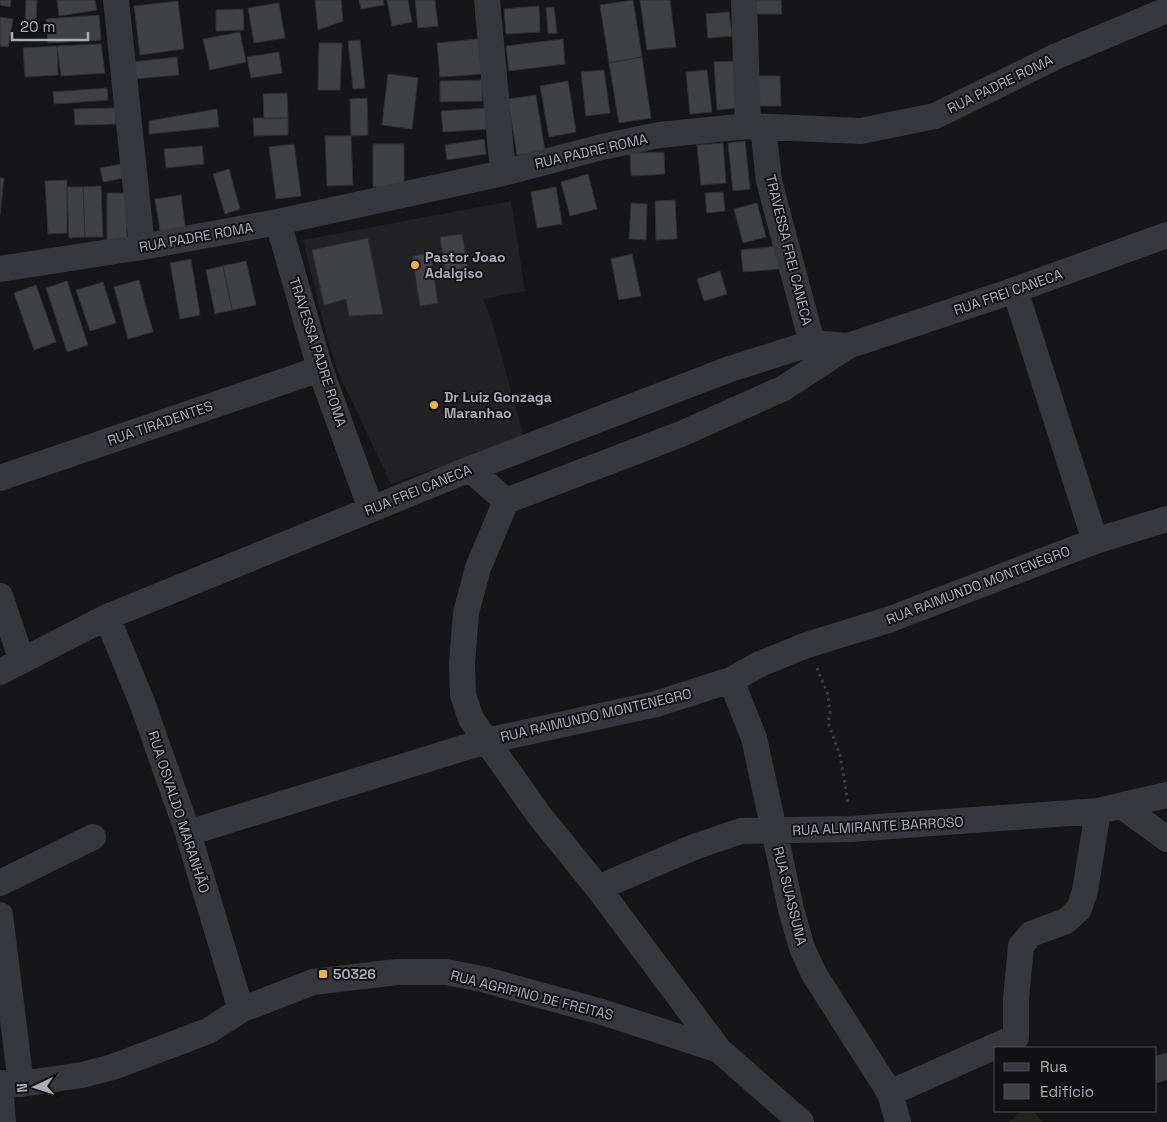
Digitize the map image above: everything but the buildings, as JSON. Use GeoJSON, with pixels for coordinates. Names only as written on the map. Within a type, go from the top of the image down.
{"type":"FeatureCollection","features":[{"type":"Feature","properties":{"kind":"street"},"geometry":{"type":"LineString","coordinates":[[116,0],[142,248]]}},
{"type":"Feature","properties":{"kind":"street"},"geometry":{"type":"LineString","coordinates":[[487,0],[503,173]]}},
{"type":"Feature","properties":{"kind":"street","name":"TRAVESSA FREI CANECA"},"geometry":{"type":"LineString","coordinates":[[744,0],[755,127],[812,343]]}},
{"type":"Feature","properties":{"kind":"street","name":"RUA PADRE ROMA"},"geometry":{"type":"LineString","coordinates":[[0,270],[142,248],[278,222],[503,173],[640,139],[705,129],[755,127],[861,131],[935,116],[1056,56],[1167,10]]}},
{"type":"Feature","properties":{"kind":"street","name":"TRAVESSA PADRE ROMA"},"geometry":{"type":"LineString","coordinates":[[278,222],[320,369],[371,509]]}},
{"type":"Feature","properties":{"kind":"street","name":"RUA FREI CANECA"},"geometry":{"type":"LineString","coordinates":[[506,501],[681,434],[776,392],[848,346],[1015,290],[1167,235]]}},
{"type":"Feature","properties":{"kind":"street"},"geometry":{"type":"LineString","coordinates":[[1015,290],[1096,541]]}},
{"type":"Feature","properties":{"kind":"street","name":"RUA FREI CANECA"},"geometry":{"type":"LineString","coordinates":[[11,666],[107,617],[470,469],[727,370],[812,343],[848,346]]}},
{"type":"Feature","properties":{"kind":"street","name":"RUA TIRADENTES"},"geometry":{"type":"LineString","coordinates":[[0,478],[320,369]]}},
{"type":"Feature","properties":{"kind":"street"},"geometry":{"type":"LineString","coordinates":[[470,469],[506,501]]}},
{"type":"Feature","properties":{"kind":"street","name":"RUA AGRIPINO DE FREITAS"},"geometry":{"type":"LineString","coordinates":[[506,501],[478,568],[465,621],[462,695],[471,719],[539,815],[598,888],[719,1050],[801,1122]]}},
{"type":"Feature","properties":{"kind":"street","name":"RUA RAIMUNDO MONTENEGRO"},"geometry":{"type":"LineString","coordinates":[[188,833],[486,741],[656,704],[731,680],[760,664],[807,645],[888,620],[1096,541],[1167,519]]}},
{"type":"Feature","properties":{"kind":"street"},"geometry":{"type":"LineString","coordinates":[[0,596],[11,666]]}},
{"type":"Feature","properties":{"kind":"street","name":"RUA OSVALDO MARANHÃO"},"geometry":{"type":"LineString","coordinates":[[107,617],[143,705],[188,833],[241,1010]]}},
{"type":"Feature","properties":{"kind":"street","name":"RUA SUASSUNA"},"geometry":{"type":"LineString","coordinates":[[731,680],[754,738],[773,832],[784,872],[790,909],[802,948],[814,974],[890,1093],[898,1122]]}},
{"type":"Feature","properties":{"kind":"street","name":"RUA ALMIRANTE BARROSO"},"geometry":{"type":"LineString","coordinates":[[598,888],[694,847],[742,832],[851,829],[1111,809],[1167,795]]}},
{"type":"Feature","properties":{"kind":"street"},"geometry":{"type":"LineString","coordinates":[[1019,1043],[1016,999],[1021,946],[1031,934],[1066,921],[1079,910],[1111,809],[1167,839]]}},
{"type":"Feature","properties":{"kind":"street"},"geometry":{"type":"LineString","coordinates":[[0,882],[94,837]]}},
{"type":"Feature","properties":{"kind":"street"},"geometry":{"type":"LineString","coordinates":[[0,915],[7,1084],[3,1122]]}},
{"type":"Feature","properties":{"kind":"street","name":"RUA AGRIPINO DE FREITAS"},"geometry":{"type":"LineString","coordinates":[[7,1084],[82,1075],[113,1067],[208,1031],[241,1010],[313,982],[397,972],[446,972],[482,979],[602,1012],[719,1050]]}},
{"type":"Feature","properties":{"kind":"street"},"geometry":{"type":"LineString","coordinates":[[890,1093],[994,1053]]}},
{"type":"Feature","properties":{"kind":"path"},"geometry":{"type":"LineString","coordinates":[[807,645],[828,695],[830,713],[828,723],[840,756],[851,829]]}},
{"type":"Feature","properties":{"kind":"shaded area"},"geometry":{"type":"Polygon","coordinates":[[[511,201],[525,291],[483,299],[492,322],[524,438],[391,484],[338,372],[328,341],[303,240],[511,201]]]}},
{"type":"Feature","properties":{"kind":"shaded area"},"geometry":{"type":"Polygon","coordinates":[[[1020,1112],[1034,1112],[1043,1122],[1009,1122],[1020,1112]]]}},
{"type":"Feature","properties":{"kind":"place","name":"Pastor Joao Adalgiso"},"geometry":{"type":"Point","coordinates":[415,265]}},
{"type":"Feature","properties":{"kind":"place","name":"Dr Luiz Gonzaga Maranhao"},"geometry":{"type":"Point","coordinates":[434,405]}},
{"type":"Feature","properties":{"kind":"place","name":"50326"},"geometry":{"type":"Point","coordinates":[323,974]}}]}
